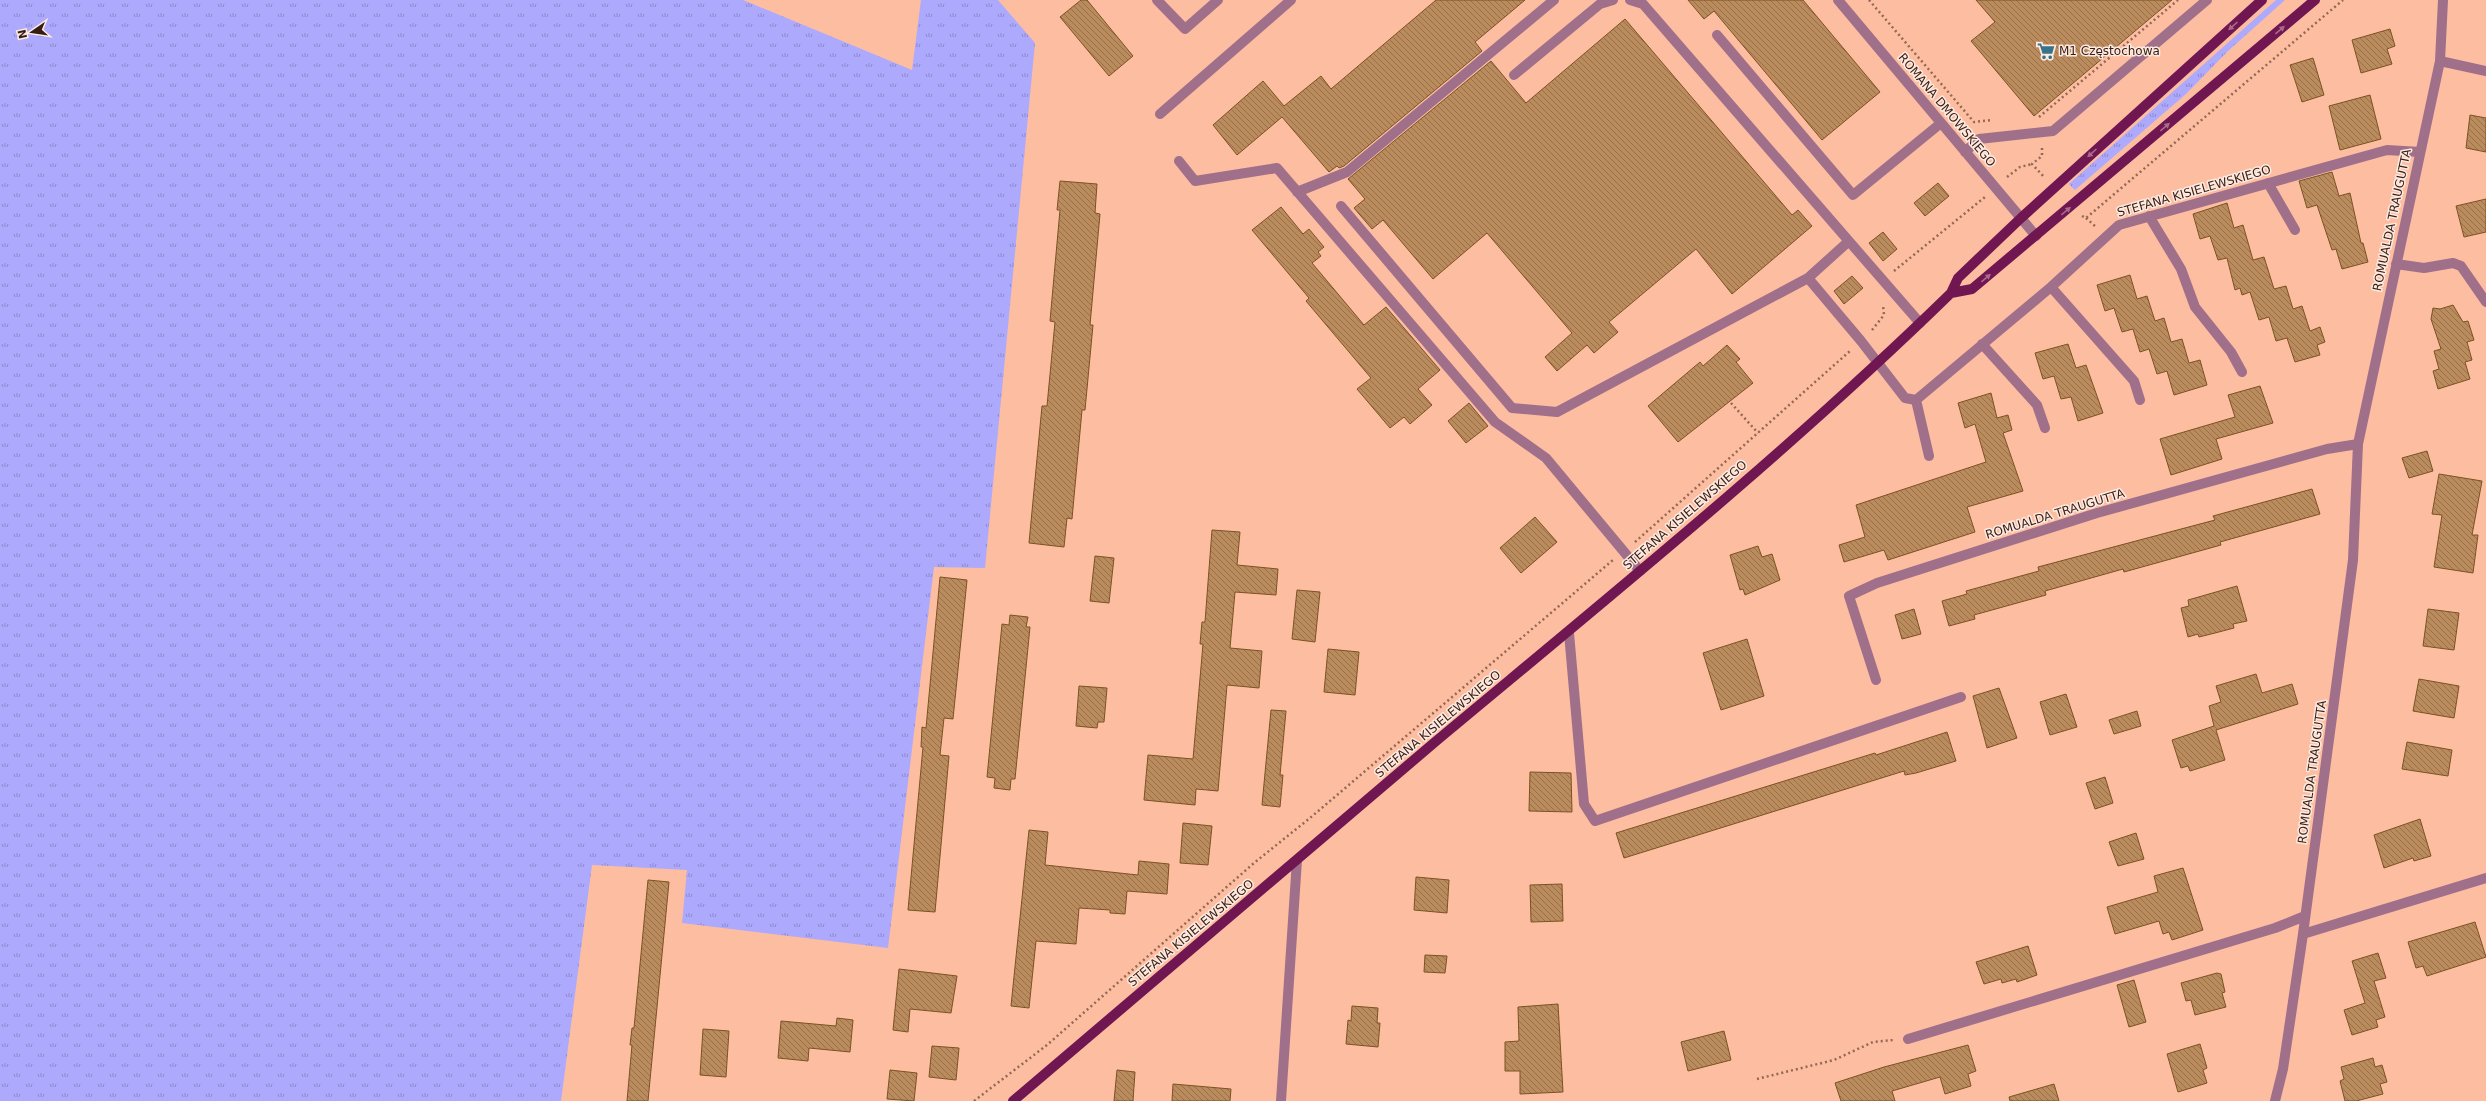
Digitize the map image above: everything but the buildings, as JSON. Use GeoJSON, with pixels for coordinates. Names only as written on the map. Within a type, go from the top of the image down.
{"type":"FeatureCollection","features":[{"type":"Feature","properties":{"kind":"main road","name":"STEFANA KISIELEWSKIEGO"},"geometry":{"type":"LineString","coordinates":[[1013,1101],[1297,860],[1569,633],[1878,364],[1951,293],[1958,278],[2021,218],[2262,0]]}},
{"type":"Feature","properties":{"kind":"main road"},"geometry":{"type":"LineString","coordinates":[[1951,293],[1972,289],[2315,0]]}},
{"type":"Feature","properties":{"kind":"street"},"geometry":{"type":"LineString","coordinates":[[1157,0],[1185,29],[1218,0]]}},
{"type":"Feature","properties":{"kind":"street"},"geometry":{"type":"LineString","coordinates":[[1160,114],[1291,0]]}},
{"type":"Feature","properties":{"kind":"street"},"geometry":{"type":"LineString","coordinates":[[1297,192],[1347,172],[1554,0]]}},
{"type":"Feature","properties":{"kind":"street"},"geometry":{"type":"LineString","coordinates":[[1514,75],[1600,4],[1613,0]]}},
{"type":"Feature","properties":{"kind":"street"},"geometry":{"type":"LineString","coordinates":[[1630,0],[1643,4],[1920,323]]}},
{"type":"Feature","properties":{"kind":"street","name":"ROMANA DMOWSKIEGO"},"geometry":{"type":"LineString","coordinates":[[1838,0],[2036,236]]}},
{"type":"Feature","properties":{"kind":"street"},"geometry":{"type":"LineString","coordinates":[[1965,152],[1979,139],[2053,131],[2207,0]]}},
{"type":"Feature","properties":{"kind":"street","name":"ROMUALDA TRAUGUTTA"},"geometry":{"type":"LineString","coordinates":[[2275,1101],[2283,1069],[2306,916],[2353,560],[2358,444],[2440,60],[2443,0]]}},
{"type":"Feature","properties":{"kind":"street"},"geometry":{"type":"LineString","coordinates":[[1717,35],[1853,195],[1941,123]]}},
{"type":"Feature","properties":{"kind":"street"},"geometry":{"type":"LineString","coordinates":[[2440,60],[2486,71]]}},
{"type":"Feature","properties":{"kind":"street","name":"STEFANA KISIELEWSKIEGO"},"geometry":{"type":"LineString","coordinates":[[1916,400],[2051,287],[2119,225],[2387,150],[2420,152]]}},
{"type":"Feature","properties":{"kind":"street"},"geometry":{"type":"LineString","coordinates":[[1179,161],[1195,181],[1276,168],[1495,422],[1546,458],[1640,571]]}},
{"type":"Feature","properties":{"kind":"street"},"geometry":{"type":"LineString","coordinates":[[2268,183],[2295,230]]}},
{"type":"Feature","properties":{"kind":"street"},"geometry":{"type":"LineString","coordinates":[[1341,206],[1512,408],[1557,412],[1808,278],[1849,241]]}},
{"type":"Feature","properties":{"kind":"street"},"geometry":{"type":"LineString","coordinates":[[2149,216],[2180,269],[2195,307],[2231,352],[2242,372]]}},
{"type":"Feature","properties":{"kind":"street"},"geometry":{"type":"LineString","coordinates":[[2396,264],[2424,268],[2453,264],[2461,266],[2486,302]]}},
{"type":"Feature","properties":{"kind":"street"},"geometry":{"type":"LineString","coordinates":[[1808,278],[1861,341],[1905,398],[1916,400],[1929,456]]}},
{"type":"Feature","properties":{"kind":"street"},"geometry":{"type":"LineString","coordinates":[[2051,287],[2134,381],[2140,400]]}},
{"type":"Feature","properties":{"kind":"street"},"geometry":{"type":"LineString","coordinates":[[1982,344],[2037,405],[2045,428]]}},
{"type":"Feature","properties":{"kind":"street","name":"ROMUALDA TRAUGUTTA"},"geometry":{"type":"LineString","coordinates":[[1876,680],[1849,596],[1877,583],[2097,513],[2327,449],[2358,444]]}},
{"type":"Feature","properties":{"kind":"street"},"geometry":{"type":"LineString","coordinates":[[1569,633],[1584,804],[1595,821],[1961,697]]}},
{"type":"Feature","properties":{"kind":"street"},"geometry":{"type":"LineString","coordinates":[[1281,1101],[1297,860]]}},
{"type":"Feature","properties":{"kind":"street"},"geometry":{"type":"LineString","coordinates":[[2303,934],[2486,878]]}},
{"type":"Feature","properties":{"kind":"street"},"geometry":{"type":"LineString","coordinates":[[1908,1039],[2275,928],[2306,916]]}},
{"type":"Feature","properties":{"kind":"path"},"geometry":{"type":"LineString","coordinates":[[1869,0],[1974,122],[1996,120]]}},
{"type":"Feature","properties":{"kind":"path"},"geometry":{"type":"LineString","coordinates":[[2032,117],[2039,117],[2178,0]]}},
{"type":"Feature","properties":{"kind":"path"},"geometry":{"type":"LineString","coordinates":[[2077,215],[2086,218],[2344,0]]}},
{"type":"Feature","properties":{"kind":"path"},"geometry":{"type":"LineString","coordinates":[[2039,117],[2043,122]]}},
{"type":"Feature","properties":{"kind":"path"},"geometry":{"type":"LineString","coordinates":[[2005,180],[2020,167],[2032,164],[2042,156],[2043,142]]}},
{"type":"Feature","properties":{"kind":"path"},"geometry":{"type":"LineString","coordinates":[[2032,164],[2045,178]]}},
{"type":"Feature","properties":{"kind":"path"},"geometry":{"type":"LineString","coordinates":[[1883,280],[1912,254],[1988,194]]}},
{"type":"Feature","properties":{"kind":"path"},"geometry":{"type":"LineString","coordinates":[[974,1101],[1053,1040],[1254,863],[1310,818],[1545,616],[1623,552],[1758,433],[1861,341],[1884,314],[1883,304],[1879,300]]}},
{"type":"Feature","properties":{"kind":"path"},"geometry":{"type":"LineString","coordinates":[[1731,402],[1758,433]]}},
{"type":"Feature","properties":{"kind":"path"},"geometry":{"type":"LineString","coordinates":[[1757,1079],[1834,1060],[1873,1042],[1908,1039]]}},
{"type":"Feature","properties":{"kind":"green space"},"geometry":{"type":"Polygon","coordinates":[[[0,0],[743,0],[912,70],[921,0],[998,0],[1035,43],[985,568],[934,567],[888,948],[682,923],[687,870],[592,865],[561,1101],[0,1101],[0,0]]]}},
{"type":"Feature","properties":{"kind":"green space"},"geometry":{"type":"Polygon","coordinates":[[[2276,0],[2285,0],[2228,51],[2186,94],[2075,190],[2069,184],[2276,0]]]}},
{"type":"Feature","properties":{"kind":"place","name":"M1 Częstochowa"},"geometry":{"type":"Point","coordinates":[2046,51]}}]}
